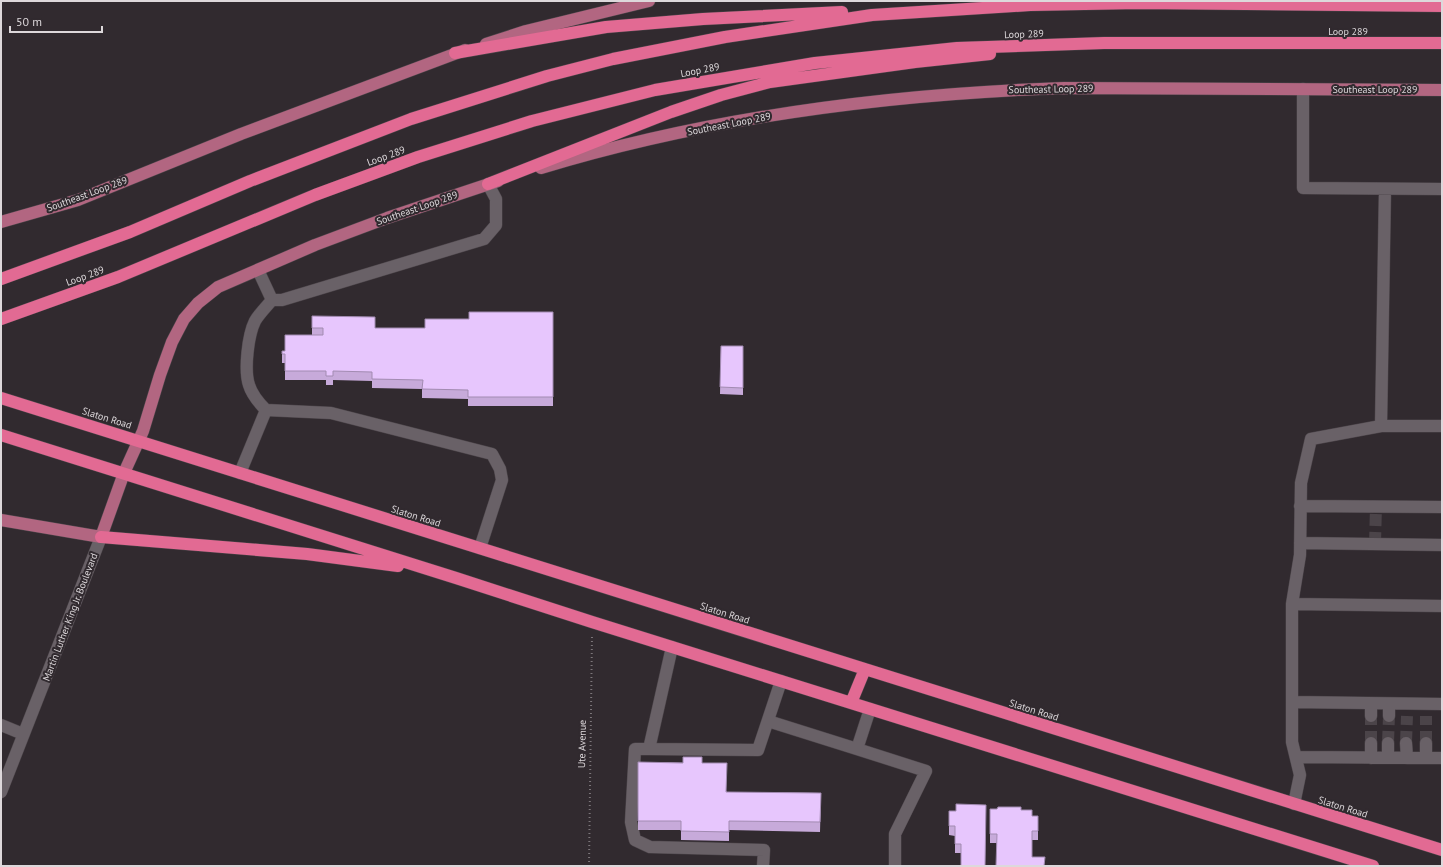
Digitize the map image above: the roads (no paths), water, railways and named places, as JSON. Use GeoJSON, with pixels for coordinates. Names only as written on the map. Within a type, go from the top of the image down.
{"type":"FeatureCollection","features":[{"type":"Feature","properties":{"kind":"highway"},"geometry":{"type":"LineString","coordinates":[[455,53],[606,27],[703,19],[841,12],[915,11],[1030,5],[1139,4],[1442,6]]}},
{"type":"Feature","properties":{"kind":"highway"},"geometry":{"type":"LineString","coordinates":[[1,279],[130,232],[250,181],[411,119],[540,78],[613,59],[725,37],[865,16],[915,11]]}},
{"type":"Feature","properties":{"kind":"highway"},"geometry":{"type":"LineString","coordinates":[[488,184],[671,112],[721,95],[770,82],[915,62],[1104,43]]}},
{"type":"Feature","properties":{"kind":"highway","name":"Loop 289"},"geometry":{"type":"LineString","coordinates":[[1,319],[161,260],[315,195],[418,157],[532,121],[655,90],[815,62],[956,48],[1104,43],[1442,43]]}},
{"type":"Feature","properties":{"kind":"highway","name":"Slaton Road"},"geometry":{"type":"LineString","coordinates":[[1,398],[1442,850]]}},
{"type":"Feature","properties":{"kind":"highway"},"geometry":{"type":"LineString","coordinates":[[1,435],[781,682],[1373,866]]}},
{"type":"Feature","properties":{"kind":"highway"},"geometry":{"type":"LineString","coordinates":[[101,537],[344,558],[394,565],[456,578]]}},
{"type":"Feature","properties":{"kind":"highway"},"geometry":{"type":"LineString","coordinates":[[851,703],[865,669]]}},
{"type":"Feature","properties":{"kind":"main road","name":"Southeast Loop 289"},"geometry":{"type":"LineString","coordinates":[[1,222],[78,200],[241,134],[455,53],[526,32],[649,1]]}},
{"type":"Feature","properties":{"kind":"main road","name":"Southeast Loop 289"},"geometry":{"type":"LineString","coordinates":[[138,441],[143,432],[160,375],[172,342],[184,319],[198,303],[218,287],[387,218],[488,184],[569,160],[706,128],[838,106],[915,97],[1021,90],[1156,88],[1442,90]]}},
{"type":"Feature","properties":{"kind":"main road","name":"Martin Luther King Jr. Boulevard"},"geometry":{"type":"LineString","coordinates":[[101,537],[124,473],[138,441]]}},
{"type":"Feature","properties":{"kind":"main road"},"geometry":{"type":"LineString","coordinates":[[1,520],[101,537]]}},
{"type":"Feature","properties":{"kind":"street"},"geometry":{"type":"LineString","coordinates":[[1303,89],[1303,188],[1442,189]]}},
{"type":"Feature","properties":{"kind":"street"},"geometry":{"type":"LineString","coordinates":[[272,300],[282,300],[484,239],[496,225],[496,199],[488,184]]}},
{"type":"Feature","properties":{"kind":"street"},"geometry":{"type":"LineString","coordinates":[[1381,426],[1385,189]]}},
{"type":"Feature","properties":{"kind":"street"},"geometry":{"type":"LineString","coordinates":[[258,270],[272,300]]}},
{"type":"Feature","properties":{"kind":"street"},"geometry":{"type":"LineString","coordinates":[[272,300],[255,321],[249,340],[247,366],[248,384],[256,399],[266,410],[331,413],[492,454],[500,469],[502,480],[480,548]]}},
{"type":"Feature","properties":{"kind":"street"},"geometry":{"type":"LineString","coordinates":[[240,473],[266,410]]}},
{"type":"Feature","properties":{"kind":"street"},"geometry":{"type":"LineString","coordinates":[[1294,804],[1300,774],[1292,742],[1292,604],[1300,555],[1300,483],[1311,438],[1381,426],[1442,426]]}},
{"type":"Feature","properties":{"kind":"street"},"geometry":{"type":"LineString","coordinates":[[1300,506],[1442,507]]}},
{"type":"Feature","properties":{"kind":"street","name":"Martin Luther King Jr. Boulevard"},"geometry":{"type":"LineString","coordinates":[[1,792],[101,537]]}},
{"type":"Feature","properties":{"kind":"street"},"geometry":{"type":"LineString","coordinates":[[1300,543],[1442,545]]}},
{"type":"Feature","properties":{"kind":"street"},"geometry":{"type":"LineString","coordinates":[[1292,604],[1442,606]]}},
{"type":"Feature","properties":{"kind":"street"},"geometry":{"type":"LineString","coordinates":[[650,750],[672,647]]}},
{"type":"Feature","properties":{"kind":"street"},"geometry":{"type":"LineString","coordinates":[[763,866],[764,850],[650,847],[635,840],[631,822],[635,749],[758,750],[781,682]]}},
{"type":"Feature","properties":{"kind":"street"},"geometry":{"type":"LineString","coordinates":[[1292,702],[1371,704],[1389,710],[1426,710],[1442,704]]}},
{"type":"Feature","properties":{"kind":"street"},"geometry":{"type":"LineString","coordinates":[[1371,704],[1371,716]]}},
{"type":"Feature","properties":{"kind":"street"},"geometry":{"type":"LineString","coordinates":[[857,749],[870,709]]}},
{"type":"Feature","properties":{"kind":"street"},"geometry":{"type":"LineString","coordinates":[[768,721],[926,771],[895,834],[895,866]]}},
{"type":"Feature","properties":{"kind":"street"},"geometry":{"type":"LineString","coordinates":[[1,725],[24,734]]}},
{"type":"Feature","properties":{"kind":"street"},"geometry":{"type":"LineString","coordinates":[[1371,743],[1371,758]]}},
{"type":"Feature","properties":{"kind":"street"},"geometry":{"type":"LineString","coordinates":[[1388,743],[1388,757]]}},
{"type":"Feature","properties":{"kind":"street"},"geometry":{"type":"LineString","coordinates":[[1406,743],[1407,758]]}},
{"type":"Feature","properties":{"kind":"street"},"geometry":{"type":"LineString","coordinates":[[1426,743],[1426,758]]}},
{"type":"Feature","properties":{"kind":"street"},"geometry":{"type":"LineString","coordinates":[[1296,758],[1442,758]]}},
{"type":"Feature","properties":{"kind":"tunnel"},"geometry":{"type":"LineString","coordinates":[[1375,544],[1376,506]]}},
{"type":"Feature","properties":{"kind":"tunnel"},"geometry":{"type":"LineString","coordinates":[[1371,716],[1371,743]]}},
{"type":"Feature","properties":{"kind":"tunnel"},"geometry":{"type":"LineString","coordinates":[[1388,743],[1389,716]]}},
{"type":"Feature","properties":{"kind":"tunnel"},"geometry":{"type":"LineString","coordinates":[[1406,743],[1407,716]]}},
{"type":"Feature","properties":{"kind":"tunnel"},"geometry":{"type":"LineString","coordinates":[[1426,716],[1426,743]]}}]}
